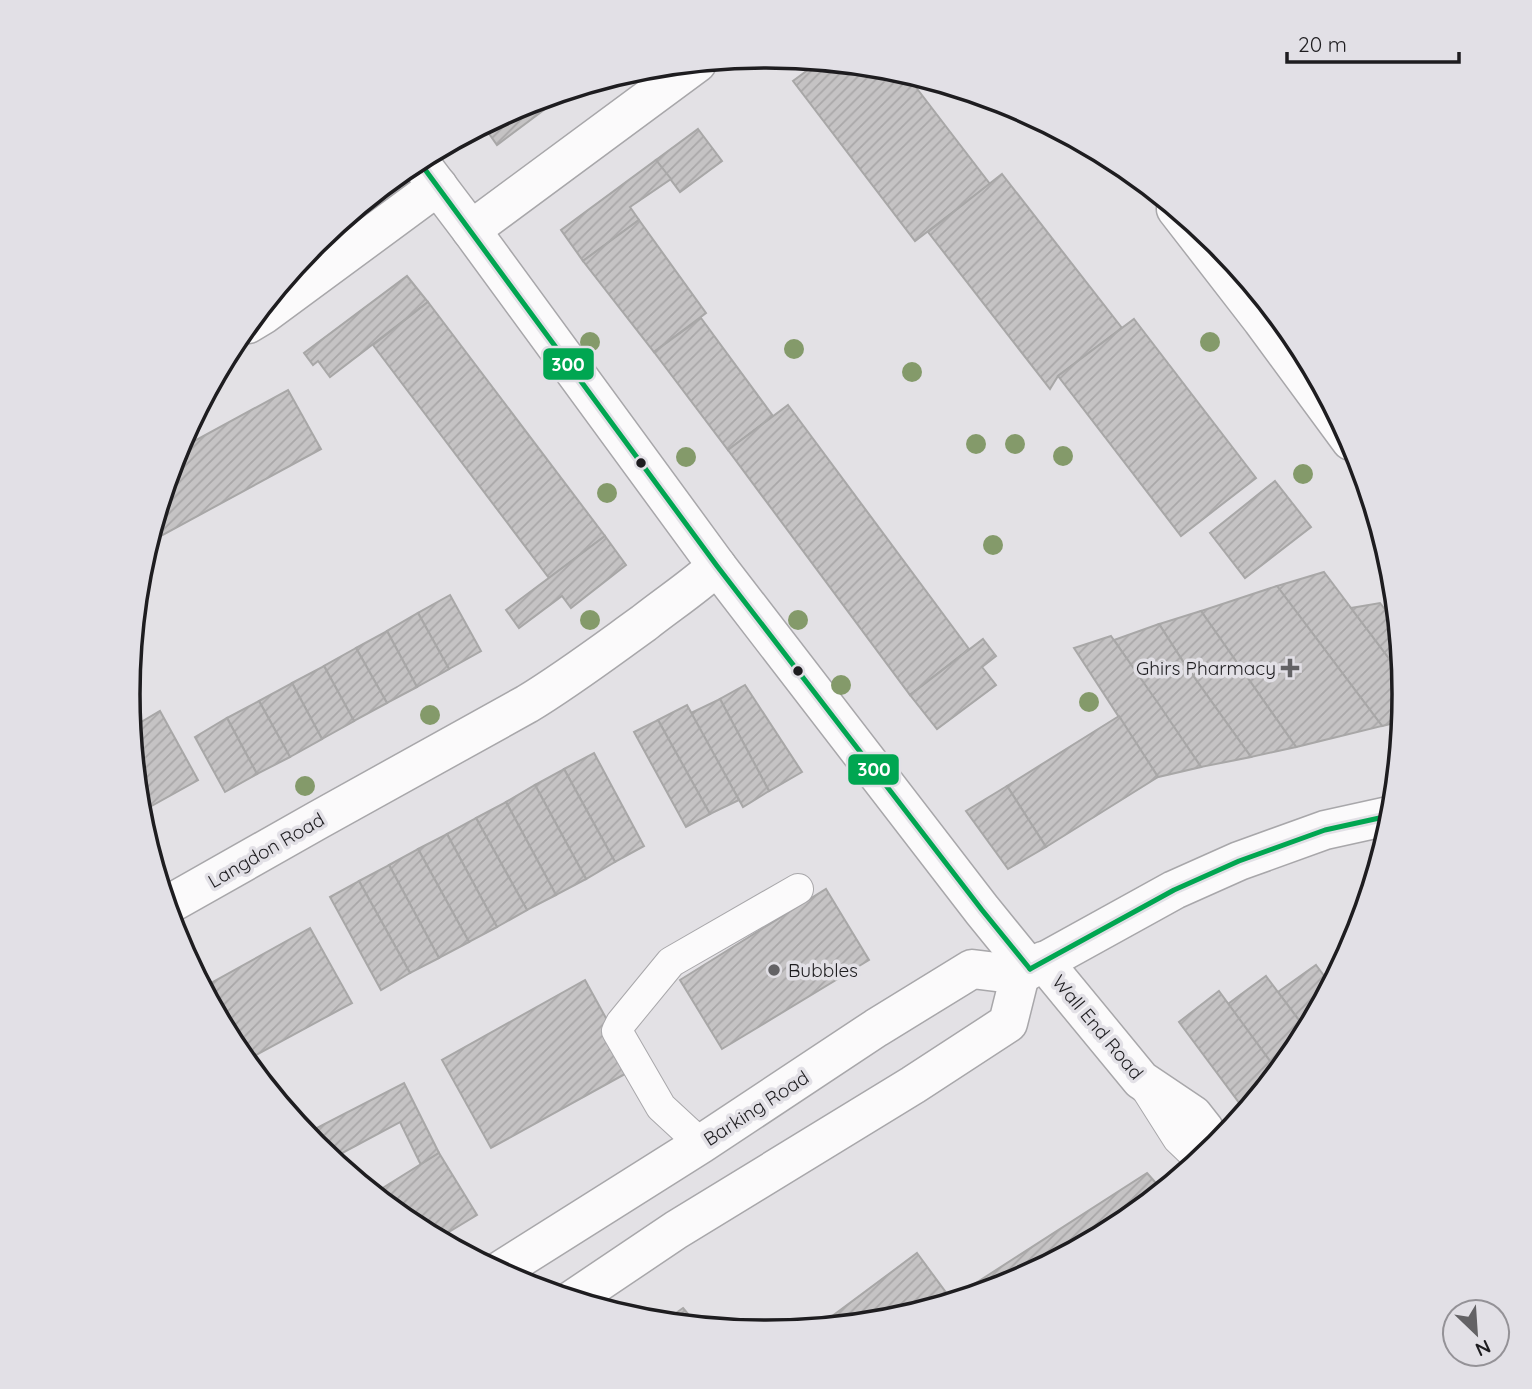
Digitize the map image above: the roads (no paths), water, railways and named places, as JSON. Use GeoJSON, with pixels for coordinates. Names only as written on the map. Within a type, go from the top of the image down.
{"type":"FeatureCollection","features":[{"type":"Feature","properties":{"kind":"street"},"geometry":{"type":"LineString","coordinates":[[471,230],[682,74]]}},
{"type":"Feature","properties":{"kind":"street"},"geometry":{"type":"LineString","coordinates":[[274,307],[361,244],[428,173]]}},
{"type":"Feature","properties":{"kind":"street","name":"Wall End Road"},"geometry":{"type":"LineString","coordinates":[[428,173],[717,566],[982,910],[1031,969],[1141,1080],[1194,1115],[1209,1137]]}},
{"type":"Feature","properties":{"kind":"street","name":"Langdon Road"},"geometry":{"type":"LineString","coordinates":[[175,901],[561,683],[698,583],[717,566]]}},
{"type":"Feature","properties":{"kind":"street"},"geometry":{"type":"LineString","coordinates":[[582,1293],[676,1230],[913,1085],[1008,1023],[1031,969],[1174,890],[1239,861],[1325,830],[1380,818]]}},
{"type":"Feature","properties":{"kind":"street","name":"Barking Road"},"geometry":{"type":"LineString","coordinates":[[509,1265],[972,969],[1031,969]]}},
{"type":"Feature","properties":{"kind":"lane"},"geometry":{"type":"LineString","coordinates":[[701,1144],[661,1107],[617,1031],[671,962],[798,890]]}},
{"type":"Feature","properties":{"kind":"lane"},"geometry":{"type":"LineString","coordinates":[[1141,1080],[1178,1139],[1192,1153]]}},
{"type":"Feature","properties":{"kind":"place","name":"Ghirs Pharmacy"},"geometry":{"type":"Point","coordinates":[1290,668]}},
{"type":"Feature","properties":{"kind":"place","name":"Bubbles"},"geometry":{"type":"Point","coordinates":[774,970]}}]}
